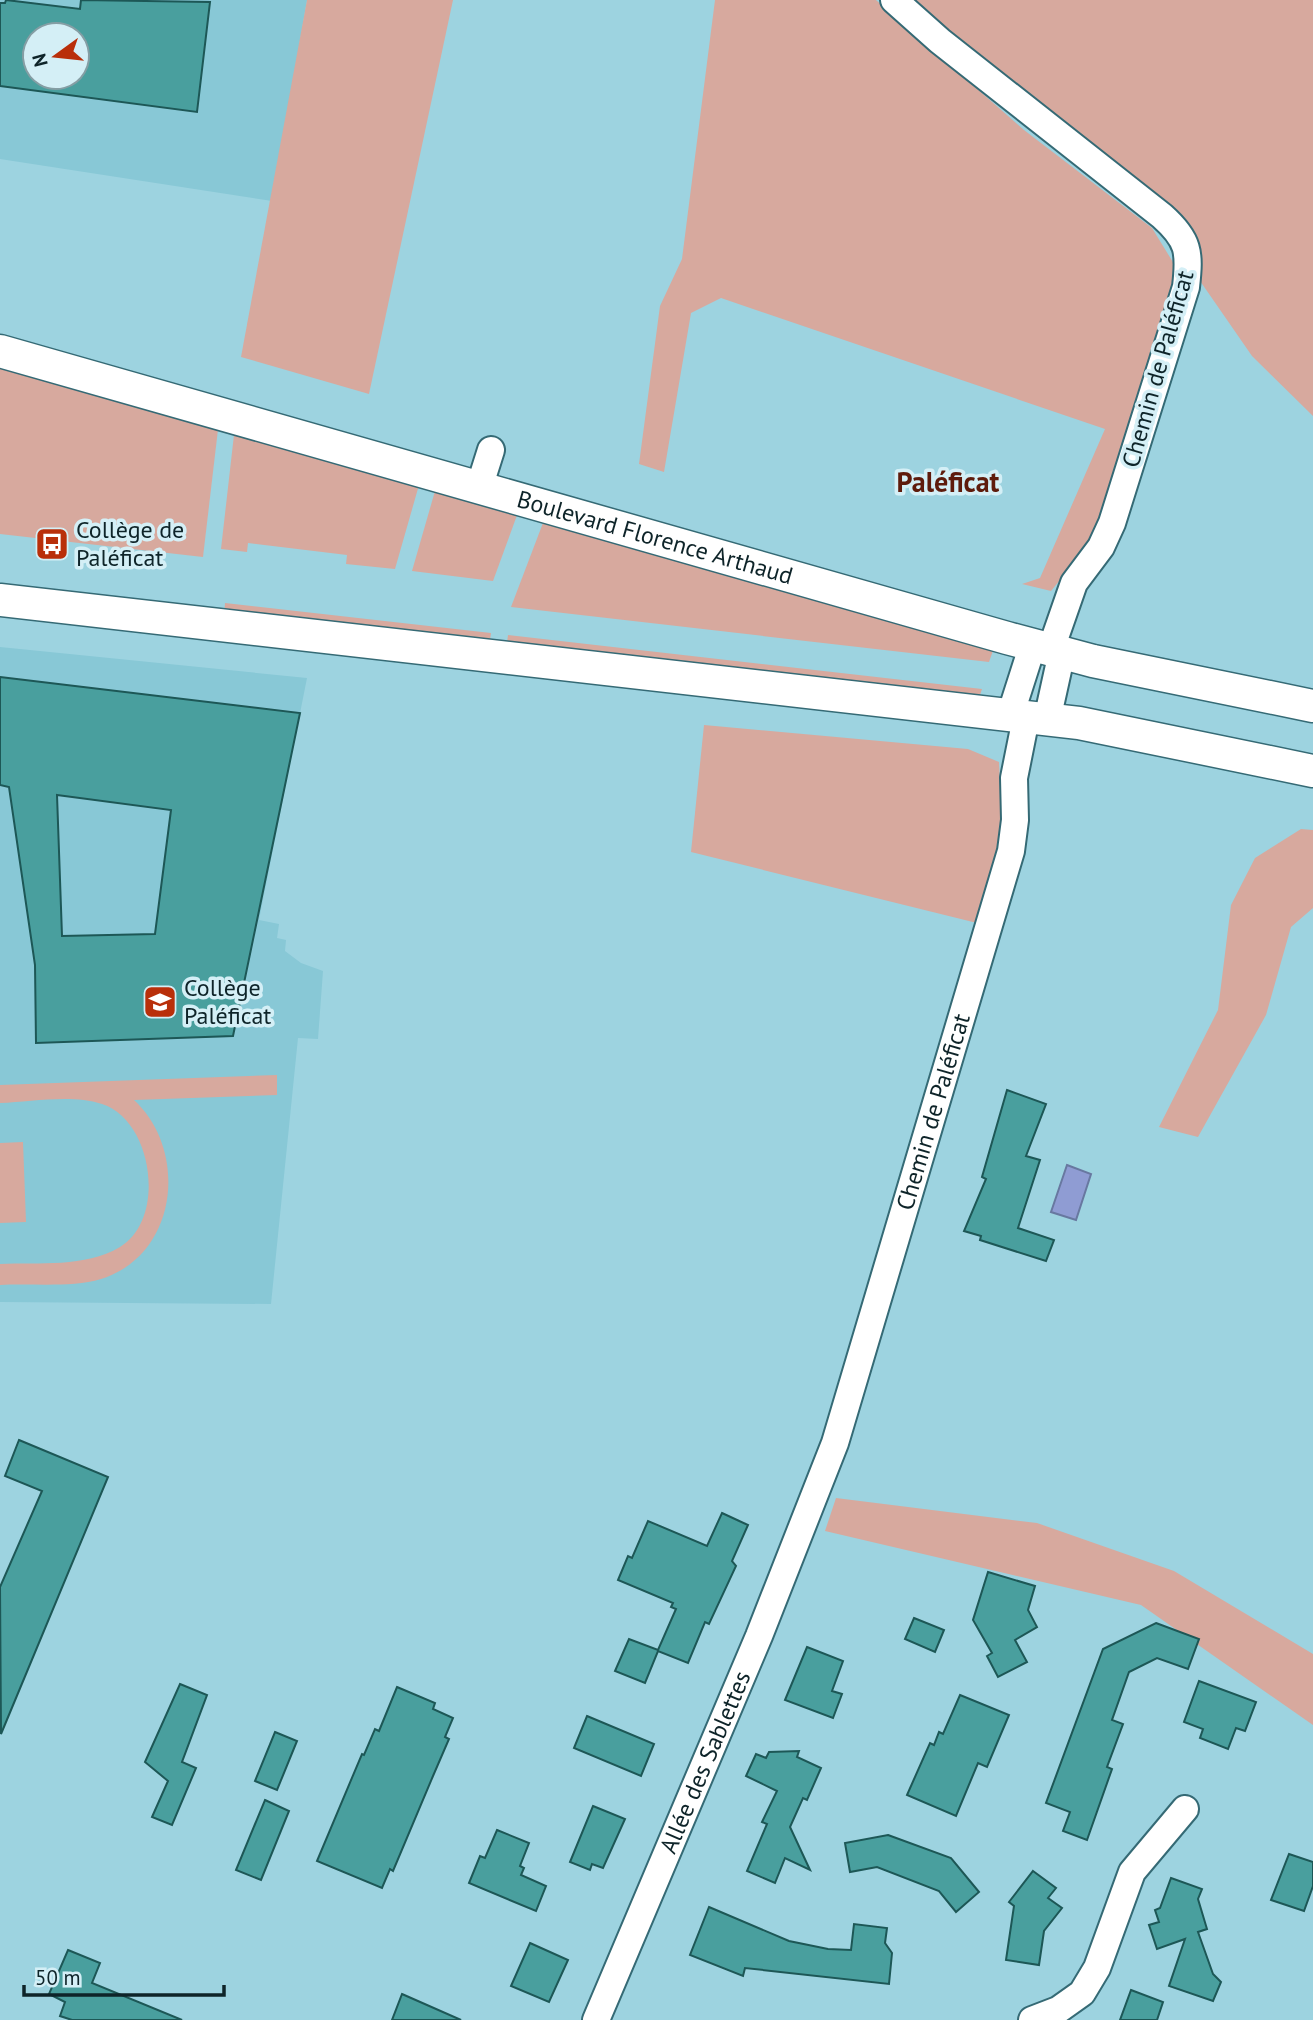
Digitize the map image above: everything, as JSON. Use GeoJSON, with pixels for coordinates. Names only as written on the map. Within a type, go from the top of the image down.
{"type":"FeatureCollection","features":[{"type":"Feature","properties":{"kind":"street","name":"Chemin de Paléficat"},"geometry":{"type":"LineString","coordinates":[[894,0],[940,41],[1182,233],[1189,258],[1186,287],[1112,523],[1101,547],[1074,583],[1048,648]]}},
{"type":"Feature","properties":{"kind":"street","name":"Boulevard Florence Arthaud"},"geometry":{"type":"LineString","coordinates":[[0,351],[1048,648],[1313,706]]}},
{"type":"Feature","properties":{"kind":"street"},"geometry":{"type":"LineString","coordinates":[[479,488],[491,450]]}},
{"type":"Feature","properties":{"kind":"street"},"geometry":{"type":"LineString","coordinates":[[0,600],[1079,723],[1313,771]]}},
{"type":"Feature","properties":{"kind":"street"},"geometry":{"type":"LineString","coordinates":[[1028,718],[1048,648]]}},
{"type":"Feature","properties":{"kind":"street"},"geometry":{"type":"LineString","coordinates":[[1028,718],[1048,648]]}},
{"type":"Feature","properties":{"kind":"street","name":"Chemin de Paléficat"},"geometry":{"type":"LineString","coordinates":[[811,1502],[835,1443],[1011,851],[1015,820],[1014,778],[1028,718]]}},
{"type":"Feature","properties":{"kind":"street","name":"Allée des Sablettes"},"geometry":{"type":"LineString","coordinates":[[596,2020],[759,1636],[811,1502]]}},
{"type":"Feature","properties":{"kind":"street"},"geometry":{"type":"LineString","coordinates":[[1032,2020],[1058,2010],[1082,1993],[1097,1968],[1132,1872],[1185,1809]]}},
{"type":"Feature","properties":{"kind":"shaded area"},"geometry":{"type":"Polygon","coordinates":[[[0,0],[307,0],[272,201],[0,159],[0,0]]]}},
{"type":"Feature","properties":{"kind":"shaded area"},"geometry":{"type":"Polygon","coordinates":[[[307,0],[453,0],[369,394],[241,357],[307,0]]]}},
{"type":"Feature","properties":{"kind":"shaded area"},"geometry":{"type":"Polygon","coordinates":[[[715,0],[876,0],[1024,130],[1152,228],[1179,272],[1092,541],[1051,591],[1022,584],[1040,578],[1105,429],[721,298],[691,313],[664,472],[639,464],[660,306],[682,259],[715,0]]]}},
{"type":"Feature","properties":{"kind":"shaded area"},"geometry":{"type":"Polygon","coordinates":[[[907,0],[1313,0],[1313,416],[1252,356],[1198,278],[1192,230],[907,0]]]}},
{"type":"Feature","properties":{"kind":"shaded area"},"geometry":{"type":"Polygon","coordinates":[[[0,358],[219,421],[203,557],[0,534],[0,358]]]}},
{"type":"Feature","properties":{"kind":"shaded area"},"geometry":{"type":"Polygon","coordinates":[[[235,426],[421,478],[395,569],[346,564],[347,555],[248,543],[247,552],[221,549],[235,426]]]}},
{"type":"Feature","properties":{"kind":"shaded area"},"geometry":{"type":"Polygon","coordinates":[[[437,484],[520,507],[493,581],[412,571],[437,484]]]}},
{"type":"Feature","properties":{"kind":"shaded area"},"geometry":{"type":"Polygon","coordinates":[[[546,515],[995,645],[989,662],[511,607],[546,515]]]}},
{"type":"Feature","properties":{"kind":"shaded area"},"geometry":{"type":"Polygon","coordinates":[[[225,603],[491,633],[489,648],[224,617],[225,603]]]}},
{"type":"Feature","properties":{"kind":"shaded area"},"geometry":{"type":"Polygon","coordinates":[[[508,635],[982,689],[977,704],[506,650],[508,635]]]}},
{"type":"Feature","properties":{"kind":"shaded area","name":"Collège Paléficat"},"geometry":{"type":"Polygon","coordinates":[[[0,647],[307,678],[259,920],[279,924],[277,938],[286,940],[285,951],[301,963],[323,971],[318,1039],[298,1038],[271,1304],[0,1302],[0,647]]]}},
{"type":"Feature","properties":{"kind":"shaded area"},"geometry":{"type":"Polygon","coordinates":[[[704,725],[968,749],[999,762],[1003,843],[977,923],[691,852],[704,725]]]}},
{"type":"Feature","properties":{"kind":"shaded area"},"geometry":{"type":"Polygon","coordinates":[[[1301,829],[1313,830],[1313,908],[1291,927],[1266,1015],[1198,1137],[1159,1127],[1218,1010],[1231,905],[1255,858],[1301,829]]]}},
{"type":"Feature","properties":{"kind":"shaded area"},"geometry":{"type":"Polygon","coordinates":[[[277,1075],[277,1095],[134,1100],[152,1121],[163,1146],[168,1173],[167,1200],[160,1225],[146,1248],[127,1267],[101,1279],[64,1284],[0,1285],[0,1264],[77,1261],[106,1254],[120,1247],[135,1233],[144,1215],[148,1171],[133,1129],[119,1114],[102,1104],[77,1099],[0,1103],[0,1085],[277,1075]]]}},
{"type":"Feature","properties":{"kind":"shaded area"},"geometry":{"type":"Polygon","coordinates":[[[23,1142],[26,1222],[0,1223],[0,1143],[23,1142]]]}},
{"type":"Feature","properties":{"kind":"shaded area"},"geometry":{"type":"Polygon","coordinates":[[[1067,1165],[1091,1174],[1076,1220],[1051,1212],[1067,1165]]]}},
{"type":"Feature","properties":{"kind":"shaded area"},"geometry":{"type":"Polygon","coordinates":[[[836,1498],[1037,1523],[1174,1571],[1313,1654],[1313,1725],[1141,1605],[825,1531],[836,1498]]]}},
{"type":"Feature","properties":{"kind":"building"},"geometry":{"type":"Polygon","coordinates":[[[6,0],[80,9],[81,0],[210,2],[197,112],[38,91],[91,91],[91,21],[21,21],[21,89],[0,86],[0,3],[5,3],[6,0]]]}},
{"type":"Feature","properties":{"kind":"building"},"geometry":{"type":"Polygon","coordinates":[[[0,677],[300,713],[233,1036],[36,1043],[35,965],[9,787],[0,785],[0,677]],[[57,795],[62,936],[155,934],[171,810],[57,795]]]}},
{"type":"Feature","properties":{"kind":"building"},"geometry":{"type":"Polygon","coordinates":[[[1007,1090],[1046,1104],[1026,1156],[1040,1160],[1018,1228],[1054,1240],[1046,1261],[980,1240],[981,1236],[964,1231],[986,1179],[982,1177],[1007,1090]]]}},
{"type":"Feature","properties":{"kind":"building"},"geometry":{"type":"Polygon","coordinates":[[[19,1440],[108,1477],[1,1734],[0,1587],[42,1491],[5,1476],[19,1440]]]}},
{"type":"Feature","properties":{"kind":"building"},"geometry":{"type":"Polygon","coordinates":[[[722,1513],[748,1525],[732,1561],[736,1566],[709,1624],[705,1622],[688,1663],[658,1651],[645,1683],[615,1671],[629,1639],[658,1650],[676,1609],[671,1607],[673,1603],[618,1580],[628,1556],[632,1558],[648,1521],[707,1546],[722,1513]]]}},
{"type":"Feature","properties":{"kind":"building"},"geometry":{"type":"Polygon","coordinates":[[[988,1572],[1035,1586],[1028,1610],[1037,1627],[1015,1640],[1027,1662],[998,1677],[987,1656],[992,1653],[973,1620],[988,1572]]]}},
{"type":"Feature","properties":{"kind":"building"},"geometry":{"type":"Polygon","coordinates":[[[914,1618],[944,1630],[935,1652],[905,1639],[914,1618]]]}},
{"type":"Feature","properties":{"kind":"building"},"geometry":{"type":"Polygon","coordinates":[[[1156,1623],[1199,1639],[1188,1669],[1157,1658],[1129,1672],[1112,1720],[1123,1724],[1107,1767],[1112,1769],[1087,1840],[1063,1831],[1070,1812],[1046,1803],[1103,1649],[1156,1623]]]}},
{"type":"Feature","properties":{"kind":"building"},"geometry":{"type":"Polygon","coordinates":[[[807,1647],[843,1661],[832,1691],[842,1694],[833,1718],[785,1700],[807,1647]]]}},
{"type":"Feature","properties":{"kind":"building"},"geometry":{"type":"Polygon","coordinates":[[[1199,1681],[1256,1702],[1245,1731],[1236,1728],[1228,1749],[1200,1738],[1203,1729],[1184,1722],[1199,1681]]]}},
{"type":"Feature","properties":{"kind":"building"},"geometry":{"type":"Polygon","coordinates":[[[180,1684],[207,1695],[182,1762],[196,1768],[172,1825],[152,1817],[168,1781],[145,1762],[180,1684]]]}},
{"type":"Feature","properties":{"kind":"building"},"geometry":{"type":"Polygon","coordinates":[[[397,1687],[435,1703],[433,1709],[453,1718],[445,1737],[449,1739],[393,1871],[390,1869],[382,1888],[317,1861],[362,1754],[364,1755],[375,1729],[379,1731],[397,1687]]]}},
{"type":"Feature","properties":{"kind":"building"},"geometry":{"type":"Polygon","coordinates":[[[960,1695],[1009,1715],[987,1767],[978,1763],[956,1816],[907,1795],[930,1743],[934,1745],[939,1732],[943,1734],[960,1695]]]}},
{"type":"Feature","properties":{"kind":"building"},"geometry":{"type":"Polygon","coordinates":[[[587,1716],[654,1744],[641,1776],[574,1748],[587,1716]]]}},
{"type":"Feature","properties":{"kind":"building"},"geometry":{"type":"Polygon","coordinates":[[[275,1732],[297,1741],[277,1790],[255,1781],[275,1732]]]}},
{"type":"Feature","properties":{"kind":"building"},"geometry":{"type":"Polygon","coordinates":[[[799,1751],[797,1757],[821,1768],[807,1800],[803,1798],[790,1827],[810,1870],[785,1858],[775,1883],[747,1871],[767,1824],[762,1822],[777,1791],[746,1776],[756,1754],[766,1758],[769,1752],[799,1751]]]}},
{"type":"Feature","properties":{"kind":"building"},"geometry":{"type":"Polygon","coordinates":[[[265,1800],[289,1811],[261,1880],[236,1870],[265,1800]]]}},
{"type":"Feature","properties":{"kind":"building"},"geometry":{"type":"Polygon","coordinates":[[[593,1806],[625,1819],[603,1868],[592,1864],[590,1870],[570,1862],[593,1806]]]}},
{"type":"Feature","properties":{"kind":"building"},"geometry":{"type":"Polygon","coordinates":[[[497,1830],[529,1843],[520,1866],[524,1868],[521,1875],[546,1886],[536,1911],[469,1883],[480,1856],[485,1858],[497,1830]]]}},
{"type":"Feature","properties":{"kind":"building"},"geometry":{"type":"Polygon","coordinates":[[[888,1835],[951,1858],[979,1892],[956,1912],[939,1891],[877,1867],[850,1872],[845,1843],[888,1835]]]}},
{"type":"Feature","properties":{"kind":"building"},"geometry":{"type":"Polygon","coordinates":[[[1289,1854],[1313,1862],[1313,1886],[1304,1911],[1271,1900],[1289,1854]]]}},
{"type":"Feature","properties":{"kind":"building"},"geometry":{"type":"Polygon","coordinates":[[[1033,1871],[1056,1888],[1048,1898],[1062,1908],[1044,1931],[1039,1965],[1006,1960],[1014,1906],[1009,1902],[1033,1871]]]}},
{"type":"Feature","properties":{"kind":"building"},"geometry":{"type":"Polygon","coordinates":[[[1171,1878],[1202,1889],[1198,1899],[1207,1929],[1198,1932],[1213,1974],[1221,1982],[1213,2001],[1169,1986],[1185,1939],[1157,1949],[1149,1925],[1159,1922],[1155,1910],[1160,1908],[1171,1878]]]}},
{"type":"Feature","properties":{"kind":"building"},"geometry":{"type":"Polygon","coordinates":[[[709,1907],[789,1941],[828,1949],[851,1950],[854,1924],[887,1928],[885,1943],[892,1953],[889,1984],[745,1968],[743,1976],[690,1955],[709,1907]]]}},
{"type":"Feature","properties":{"kind":"building"},"geometry":{"type":"Polygon","coordinates":[[[530,1943],[568,1960],[549,2002],[511,1986],[530,1943]]]}},
{"type":"Feature","properties":{"kind":"building"},"geometry":{"type":"Polygon","coordinates":[[[68,1950],[100,1963],[92,1983],[182,2020],[72,2020],[60,2016],[65,2002],[49,1994],[68,1950]]]}},
{"type":"Feature","properties":{"kind":"building"},"geometry":{"type":"Polygon","coordinates":[[[1131,1990],[1163,2002],[1157,2020],[1120,2020],[1131,1990]]]}},
{"type":"Feature","properties":{"kind":"building"},"geometry":{"type":"Polygon","coordinates":[[[402,1994],[461,2020],[392,2020],[402,1994]]]}},
{"type":"Feature","properties":{"kind":"place","name":"Collège de Paléficat"},"geometry":{"type":"Point","coordinates":[52,544]}},
{"type":"Feature","properties":{"kind":"place","name":"Collège Paléficat"},"geometry":{"type":"Point","coordinates":[160,1002]}},
{"type":"Feature","properties":{"kind":"district","name":"Paléficat"},"geometry":{"type":"Point","coordinates":[948,482]}}]}
